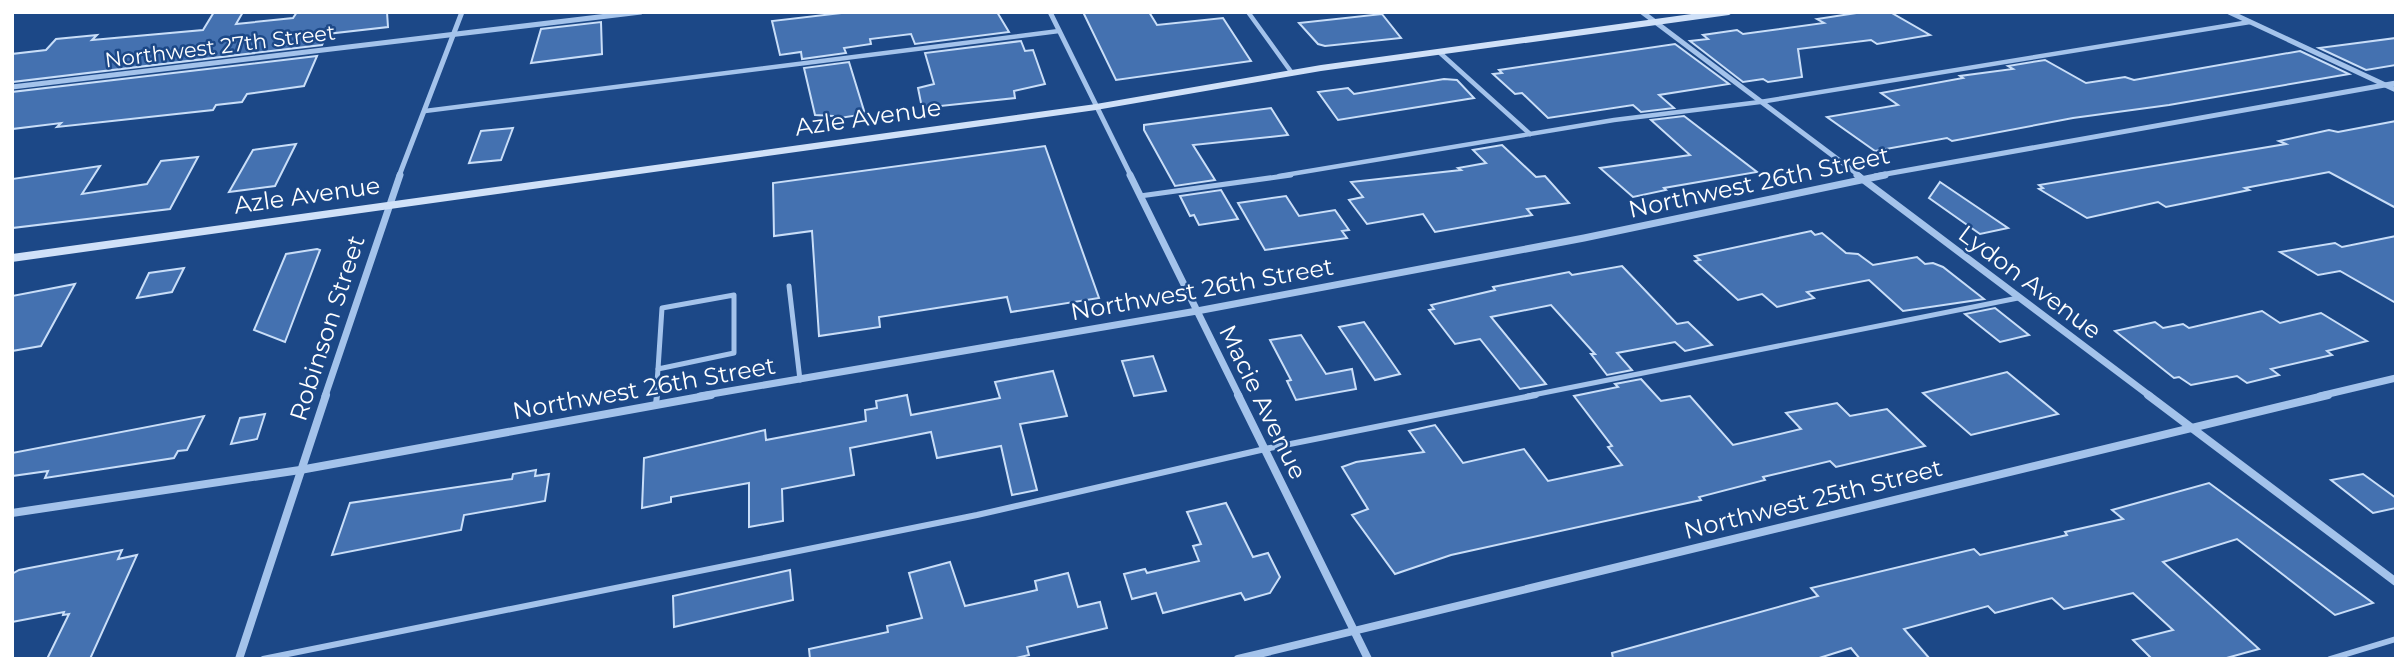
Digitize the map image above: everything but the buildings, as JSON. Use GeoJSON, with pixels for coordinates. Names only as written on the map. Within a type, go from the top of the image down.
{"type":"FeatureCollection","features":[{"type":"Feature","properties":{"kind":"main road","name":"Azle Avenue"},"geometry":{"type":"LineString","coordinates":[[12,258],[1096,107],[1292,73],[1729,12]]}},
{"type":"Feature","properties":{"kind":"street","name":"Robinson Street"},"geometry":{"type":"LineString","coordinates":[[239,659],[388,205],[462,12]]}},
{"type":"Feature","properties":{"kind":"street","name":"Northwest 27th Street"},"geometry":{"type":"LineString","coordinates":[[12,87],[641,12]]}},
{"type":"Feature","properties":{"kind":"street","name":"Macie Avenue"},"geometry":{"type":"LineString","coordinates":[[1049,12],[1368,659]]}},
{"type":"Feature","properties":{"kind":"street","name":"Lydon Avenue"},"geometry":{"type":"LineString","coordinates":[[1642,12],[2396,582]]}},
{"type":"Feature","properties":{"kind":"street"},"geometry":{"type":"LineString","coordinates":[[2229,12],[2396,90]]}},
{"type":"Feature","properties":{"kind":"street","name":"Northwest 26th Street"},"geometry":{"type":"LineString","coordinates":[[12,513],[300,470],[656,404],[1197,311],[1584,238],[1861,178],[2396,83]]}},
{"type":"Feature","properties":{"kind":"street","name":"Northwest 25th Street"},"geometry":{"type":"LineString","coordinates":[[1238,659],[2396,378]]}},
{"type":"Feature","properties":{"kind":"lane"},"geometry":{"type":"LineString","coordinates":[[1248,12],[1292,73]]}},
{"type":"Feature","properties":{"kind":"lane"},"geometry":{"type":"LineString","coordinates":[[1140,196],[1289,175],[1530,134],[1760,102],[2250,22]]}},
{"type":"Feature","properties":{"kind":"lane"},"geometry":{"type":"LineString","coordinates":[[425,111],[1059,30]]}},
{"type":"Feature","properties":{"kind":"lane"},"geometry":{"type":"LineString","coordinates":[[1439,52],[1530,134]]}},
{"type":"Feature","properties":{"kind":"lane"},"geometry":{"type":"LineString","coordinates":[[789,286],[800,380]]}},
{"type":"Feature","properties":{"kind":"lane"},"geometry":{"type":"LineString","coordinates":[[656,404],[658,369],[662,308],[734,295],[734,354],[658,369]]}},
{"type":"Feature","properties":{"kind":"lane"},"geometry":{"type":"LineString","coordinates":[[264,659],[977,515],[1265,449],[2018,298]]}},
{"type":"Feature","properties":{"kind":"lane"},"geometry":{"type":"LineString","coordinates":[[2330,659],[2396,639]]}}]}
